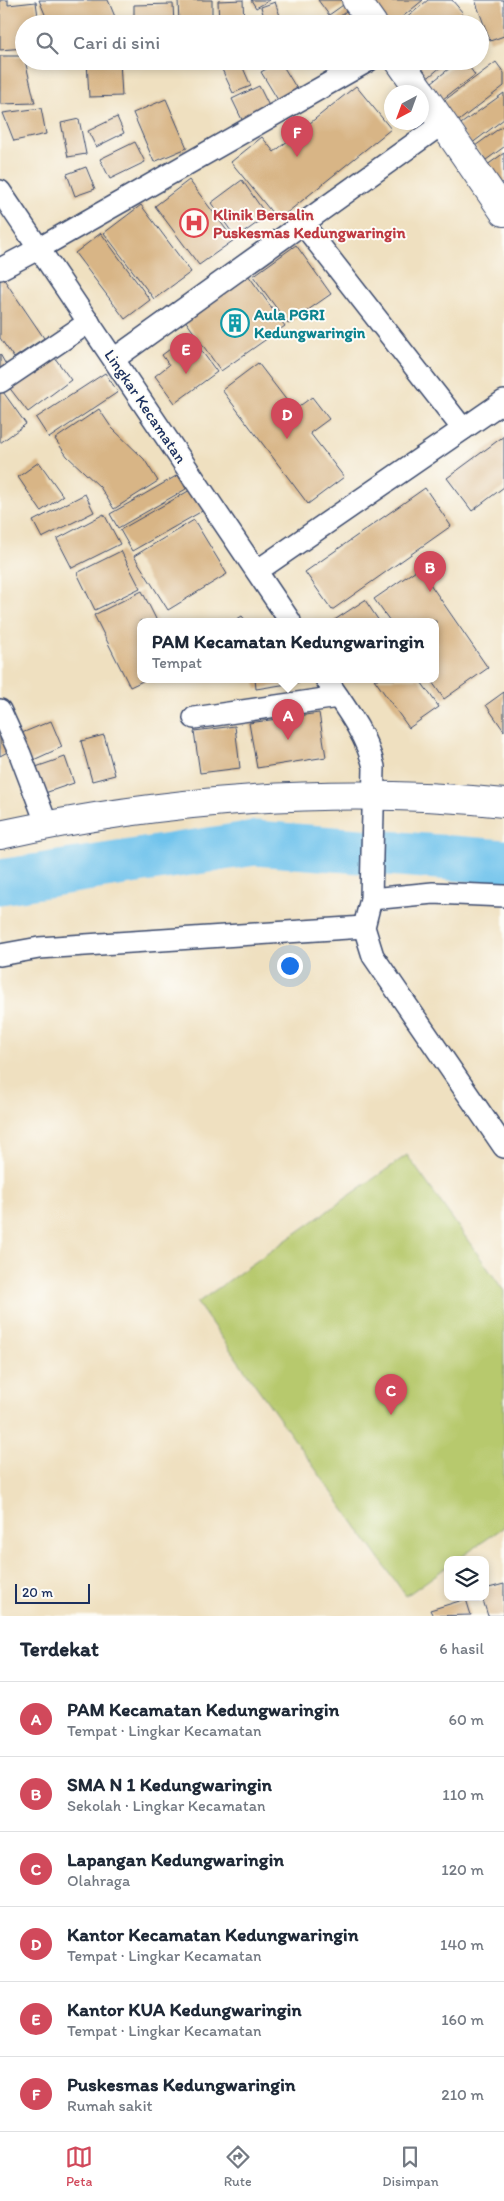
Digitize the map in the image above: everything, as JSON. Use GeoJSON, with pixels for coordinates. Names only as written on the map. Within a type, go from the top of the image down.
{"type":"FeatureCollection","features":[{"type":"Feature","properties":{"kind":"street"},"geometry":{"type":"LineString","coordinates":[[356,0],[367,15]]}},
{"type":"Feature","properties":{"kind":"street"},"geometry":{"type":"LineString","coordinates":[[0,269],[352,70]]}},
{"type":"Feature","properties":{"kind":"street"},"geometry":{"type":"LineString","coordinates":[[405,70],[416,85]]}},
{"type":"Feature","properties":{"kind":"street"},"geometry":{"type":"LineString","coordinates":[[429,104],[501,202]]}},
{"type":"Feature","properties":{"kind":"street"},"geometry":{"type":"LineString","coordinates":[[114,359],[442,123]]}},
{"type":"Feature","properties":{"kind":"street","name":"Lingkar Kecamatan"},"geometry":{"type":"LineString","coordinates":[[0,191],[288,618]]}},
{"type":"Feature","properties":{"kind":"street"},"geometry":{"type":"LineString","coordinates":[[303,224],[463,430]]}},
{"type":"Feature","properties":{"kind":"street"},"geometry":{"type":"LineString","coordinates":[[0,382],[88,322]]}},
{"type":"Feature","properties":{"kind":"street"},"geometry":{"type":"LineString","coordinates":[[257,571],[504,401]]}},
{"type":"Feature","properties":{"kind":"street"},"geometry":{"type":"LineString","coordinates":[[329,683],[361,732],[369,748],[374,767],[370,869],[371,899],[364,927],[373,956],[504,1147]]}},
{"type":"Feature","properties":{"kind":"street"},"geometry":{"type":"LineString","coordinates":[[194,718],[338,697]]}},
{"type":"Feature","properties":{"kind":"street"},"geometry":{"type":"LineString","coordinates":[[0,710],[20,754],[47,824]]}},
{"type":"Feature","properties":{"kind":"street"},"geometry":{"type":"LineString","coordinates":[[0,835],[47,824],[173,806],[275,798],[373,807],[504,803]]}},
{"type":"Feature","properties":{"kind":"street"},"geometry":{"type":"LineString","coordinates":[[371,899],[433,893],[504,896]]}},
{"type":"Feature","properties":{"kind":"street"},"geometry":{"type":"LineString","coordinates":[[0,955],[39,948],[364,927]]}},
{"type":"Feature","properties":{"kind":"green space"},"geometry":{"type":"Polygon","coordinates":[[[407,1155],[504,1291],[504,1527],[463,1556],[444,1556],[444,1569],[406,1596],[197,1303],[407,1155]]]}},
{"type":"Feature","properties":{"kind":"building"},"geometry":{"type":"Polygon","coordinates":[[[0,0],[8,0],[8,5],[36,2],[38,15],[15,15],[15,49],[0,50],[0,0]]]}},
{"type":"Feature","properties":{"kind":"building"},"geometry":{"type":"Polygon","coordinates":[[[39,0],[108,0],[114,15],[45,15],[39,0]]]}},
{"type":"Feature","properties":{"kind":"building"},"geometry":{"type":"Polygon","coordinates":[[[178,0],[212,0],[212,15],[179,15],[178,0]]]}},
{"type":"Feature","properties":{"kind":"building"},"geometry":{"type":"Polygon","coordinates":[[[243,0],[244,15],[219,15],[218,1],[243,0]]]}},
{"type":"Feature","properties":{"kind":"building"},"geometry":{"type":"Polygon","coordinates":[[[251,0],[270,0],[256,8],[251,0]]]}},
{"type":"Feature","properties":{"kind":"building"},"geometry":{"type":"Polygon","coordinates":[[[318,0],[344,0],[346,3],[329,15],[318,0]]]}},
{"type":"Feature","properties":{"kind":"building"},"geometry":{"type":"Polygon","coordinates":[[[367,0],[423,0],[405,15],[374,15],[367,0]]]}},
{"type":"Feature","properties":{"kind":"building"},"geometry":{"type":"Polygon","coordinates":[[[428,0],[452,0],[463,13],[460,15],[410,15],[428,0]]]}},
{"type":"Feature","properties":{"kind":"building"},"geometry":{"type":"Polygon","coordinates":[[[475,0],[504,0],[504,36],[490,41],[489,15],[480,15],[475,0]]]}},
{"type":"Feature","properties":{"kind":"building"},"geometry":{"type":"Polygon","coordinates":[[[275,2],[280,15],[263,15],[261,7],[275,2]]]}},
{"type":"Feature","properties":{"kind":"building"},"geometry":{"type":"Polygon","coordinates":[[[173,4],[174,15],[134,15],[134,5],[173,4]]]}},
{"type":"Feature","properties":{"kind":"building"},"geometry":{"type":"Polygon","coordinates":[[[348,9],[352,15],[342,15],[348,9]]]}},
{"type":"Feature","properties":{"kind":"building"},"geometry":{"type":"Polygon","coordinates":[[[0,56],[15,56],[15,70],[27,70],[35,103],[0,104],[0,56]]]}},
{"type":"Feature","properties":{"kind":"building"},"geometry":{"type":"Polygon","coordinates":[[[496,62],[504,73],[504,86],[456,123],[441,103],[485,70],[489,70],[489,67],[496,62]]]}},
{"type":"Feature","properties":{"kind":"building"},"geometry":{"type":"Polygon","coordinates":[[[88,70],[121,70],[122,96],[89,97],[88,70]]]}},
{"type":"Feature","properties":{"kind":"building"},"geometry":{"type":"Polygon","coordinates":[[[222,70],[244,70],[251,86],[233,93],[222,70]]]}},
{"type":"Feature","properties":{"kind":"building"},"geometry":{"type":"Polygon","coordinates":[[[264,70],[285,70],[297,89],[278,100],[261,72],[264,70]]]}},
{"type":"Feature","properties":{"kind":"building"},"geometry":{"type":"Polygon","coordinates":[[[417,70],[437,70],[424,81],[417,70]]]}},
{"type":"Feature","properties":{"kind":"building"},"geometry":{"type":"Polygon","coordinates":[[[447,70],[471,70],[475,75],[439,102],[428,85],[447,70]]]}},
{"type":"Feature","properties":{"kind":"building"},"geometry":{"type":"Polygon","coordinates":[[[259,86],[273,114],[246,128],[232,99],[259,86]]]}},
{"type":"Feature","properties":{"kind":"building"},"geometry":{"type":"Polygon","coordinates":[[[356,86],[384,120],[384,130],[390,130],[278,220],[231,162],[262,137],[274,152],[356,86]]]}},
{"type":"Feature","properties":{"kind":"building"},"geometry":{"type":"Polygon","coordinates":[[[504,93],[504,119],[471,144],[458,126],[504,93]]]}},
{"type":"Feature","properties":{"kind":"building"},"geometry":{"type":"Polygon","coordinates":[[[166,99],[187,148],[154,162],[133,113],[166,99]]]}},
{"type":"Feature","properties":{"kind":"building"},"geometry":{"type":"Polygon","coordinates":[[[41,108],[46,134],[14,141],[3,113],[41,108]]]}},
{"type":"Feature","properties":{"kind":"building"},"geometry":{"type":"Polygon","coordinates":[[[117,117],[124,133],[96,147],[88,131],[117,117]]]}},
{"type":"Feature","properties":{"kind":"building"},"geometry":{"type":"Polygon","coordinates":[[[79,119],[86,154],[68,157],[61,123],[79,119]]]}},
{"type":"Feature","properties":{"kind":"building"},"geometry":{"type":"Polygon","coordinates":[[[504,125],[504,147],[486,160],[475,146],[504,125]]]}},
{"type":"Feature","properties":{"kind":"building"},"geometry":{"type":"Polygon","coordinates":[[[135,142],[145,162],[110,179],[100,159],[135,142]]]}},
{"type":"Feature","properties":{"kind":"building"},"geometry":{"type":"Polygon","coordinates":[[[504,153],[504,190],[483,168],[504,153]]]}},
{"type":"Feature","properties":{"kind":"building"},"geometry":{"type":"Polygon","coordinates":[[[86,167],[95,189],[75,196],[67,174],[86,167]]]}},
{"type":"Feature","properties":{"kind":"building","name":"Klinik Bersalin Puskesmas Kedungwaringin"},"geometry":{"type":"Polygon","coordinates":[[[189,180],[234,240],[199,265],[155,206],[189,180]]]}},
{"type":"Feature","properties":{"kind":"building"},"geometry":{"type":"Polygon","coordinates":[[[242,180],[267,216],[236,238],[211,203],[242,180]]]}},
{"type":"Feature","properties":{"kind":"building"},"geometry":{"type":"Polygon","coordinates":[[[141,205],[191,272],[154,299],[104,233],[141,205]]]}},
{"type":"Feature","properties":{"kind":"building"},"geometry":{"type":"Polygon","coordinates":[[[101,233],[150,300],[125,319],[75,253],[101,233]]]}},
{"type":"Feature","properties":{"kind":"building"},"geometry":{"type":"Polygon","coordinates":[[[296,245],[331,294],[288,324],[253,276],[296,245]]]}},
{"type":"Feature","properties":{"kind":"building","name":"Aula PGRI Kedungwaringin"},"geometry":{"type":"Polygon","coordinates":[[[248,275],[285,326],[221,371],[185,320],[248,275]]]}},
{"type":"Feature","properties":{"kind":"building"},"geometry":{"type":"Polygon","coordinates":[[[3,278],[44,338],[14,358],[0,338],[0,280],[3,278]]]}},
{"type":"Feature","properties":{"kind":"building"},"geometry":{"type":"Polygon","coordinates":[[[177,344],[185,355],[198,346],[217,372],[175,403],[155,376],[169,365],[162,355],[177,344]]]}},
{"type":"Feature","properties":{"kind":"building"},"geometry":{"type":"Polygon","coordinates":[[[49,350],[71,380],[28,412],[5,382],[49,350]]]}},
{"type":"Feature","properties":{"kind":"building"},"geometry":{"type":"Polygon","coordinates":[[[0,354],[10,372],[0,378],[0,354]]]}},
{"type":"Feature","properties":{"kind":"building"},"geometry":{"type":"Polygon","coordinates":[[[258,363],[294,410],[312,397],[329,419],[310,433],[344,477],[308,504],[222,390],[258,363]]]}},
{"type":"Feature","properties":{"kind":"building"},"geometry":{"type":"Polygon","coordinates":[[[105,373],[118,392],[49,438],[36,418],[105,373]]]}},
{"type":"Feature","properties":{"kind":"building"},"geometry":{"type":"Polygon","coordinates":[[[0,390],[26,424],[0,443],[0,390]]]}},
{"type":"Feature","properties":{"kind":"building"},"geometry":{"type":"Polygon","coordinates":[[[99,409],[111,427],[144,459],[158,481],[114,509],[100,487],[67,456],[55,439],[99,409]]]}},
{"type":"Feature","properties":{"kind":"building"},"geometry":{"type":"Polygon","coordinates":[[[504,436],[504,487],[472,511],[447,478],[504,436]]]}},
{"type":"Feature","properties":{"kind":"building"},"geometry":{"type":"Polygon","coordinates":[[[39,462],[63,496],[41,511],[18,477],[39,462]]]}},
{"type":"Feature","properties":{"kind":"building"},"geometry":{"type":"Polygon","coordinates":[[[178,475],[186,489],[118,528],[110,514],[178,475]]]}},
{"type":"Feature","properties":{"kind":"building"},"geometry":{"type":"Polygon","coordinates":[[[425,488],[451,526],[332,610],[305,572],[425,488]]]}},
{"type":"Feature","properties":{"kind":"building"},"geometry":{"type":"Polygon","coordinates":[[[192,489],[204,510],[132,551],[120,530],[192,489]]]}},
{"type":"Feature","properties":{"kind":"building"},"geometry":{"type":"Polygon","coordinates":[[[85,494],[94,512],[42,538],[33,521],[85,494]]]}},
{"type":"Feature","properties":{"kind":"building"},"geometry":{"type":"Polygon","coordinates":[[[104,514],[120,544],[72,568],[57,539],[104,514]]]}},
{"type":"Feature","properties":{"kind":"building"},"geometry":{"type":"Polygon","coordinates":[[[194,520],[227,574],[168,610],[134,556],[194,520]]]}},
{"type":"Feature","properties":{"kind":"building"},"geometry":{"type":"Polygon","coordinates":[[[121,551],[140,588],[95,610],[77,573],[121,551]]]}},
{"type":"Feature","properties":{"kind":"building"},"geometry":{"type":"Polygon","coordinates":[[[419,568],[488,668],[444,699],[433,683],[439,683],[439,618],[388,618],[374,599],[419,568]]]}},
{"type":"Feature","properties":{"kind":"building"},"geometry":{"type":"Polygon","coordinates":[[[142,591],[156,618],[137,618],[138,683],[130,687],[94,615],[142,591]]]}},
{"type":"Feature","properties":{"kind":"building"},"geometry":{"type":"Polygon","coordinates":[[[365,600],[377,618],[338,618],[365,600]]]}},
{"type":"Feature","properties":{"kind":"building"},"geometry":{"type":"Polygon","coordinates":[[[255,683],[294,683],[256,689],[255,683]]]}},
{"type":"Feature","properties":{"kind":"building"},"geometry":{"type":"Polygon","coordinates":[[[377,683],[422,683],[439,707],[409,728],[377,683]]]}},
{"type":"Feature","properties":{"kind":"building"},"geometry":{"type":"Polygon","coordinates":[[[504,692],[504,731],[486,705],[504,692]]]}},
{"type":"Feature","properties":{"kind":"building"},"geometry":{"type":"Polygon","coordinates":[[[319,713],[326,757],[257,768],[249,723],[319,713]]]}},
{"type":"Feature","properties":{"kind":"building"},"geometry":{"type":"Polygon","coordinates":[[[0,721],[15,748],[0,756],[0,721]]]}},
{"type":"Feature","properties":{"kind":"building"},"geometry":{"type":"Polygon","coordinates":[[[51,721],[62,747],[29,762],[17,735],[51,721]]]}},
{"type":"Feature","properties":{"kind":"building"},"geometry":{"type":"Polygon","coordinates":[[[235,726],[240,768],[200,773],[194,731],[235,726]]]}},
{"type":"Feature","properties":{"kind":"building"},"geometry":{"type":"Polygon","coordinates":[[[104,735],[115,775],[92,781],[81,741],[104,735]]]}},
{"type":"Feature","properties":{"kind":"building"},"geometry":{"type":"Polygon","coordinates":[[[65,757],[74,783],[39,795],[30,769],[65,757]]]}},
{"type":"Feature","properties":{"kind":"building"},"geometry":{"type":"Polygon","coordinates":[[[504,1584],[504,1616],[488,1616],[483,1601],[489,1601],[489,1588],[504,1584]]]}},
{"type":"Feature","properties":{"kind":"building"},"geometry":{"type":"Polygon","coordinates":[[[459,1601],[467,1601],[471,1615],[433,1616],[430,1610],[459,1601]]]}},
{"type":"Feature","properties":{"kind":"waterway"},"geometry":{"type":"LineString","coordinates":[[0,882],[255,843],[504,862]]}},
{"type":"Feature","properties":{"kind":"place","name":"Puskesmas Kedungwaringin"},"geometry":{"type":"Point","coordinates":[297,157]}},
{"type":"Feature","properties":{"kind":"place","name":"Klinik Bersalin Puskesmas Kedungwaringin"},"geometry":{"type":"Point","coordinates":[194,223]}},
{"type":"Feature","properties":{"kind":"place","name":"Aula PGRI Kedungwaringin"},"geometry":{"type":"Point","coordinates":[235,323]}},
{"type":"Feature","properties":{"kind":"place","name":"Kantor KUA Kedungwaringin"},"geometry":{"type":"Point","coordinates":[186,374]}},
{"type":"Feature","properties":{"kind":"place","name":"Kantor Kecamatan Kedungwaringin"},"geometry":{"type":"Point","coordinates":[287,439]}},
{"type":"Feature","properties":{"kind":"place","name":"SMA N 1 Kedungwaringin"},"geometry":{"type":"Point","coordinates":[430,592]}},
{"type":"Feature","properties":{"kind":"place","name":"PAM Kecamatan Kedungwaringin"},"geometry":{"type":"Point","coordinates":[288,740]}},
{"type":"Feature","properties":{"kind":"place","name":"Lapangan Kedungwaringin"},"geometry":{"type":"Point","coordinates":[391,1415]}}]}
